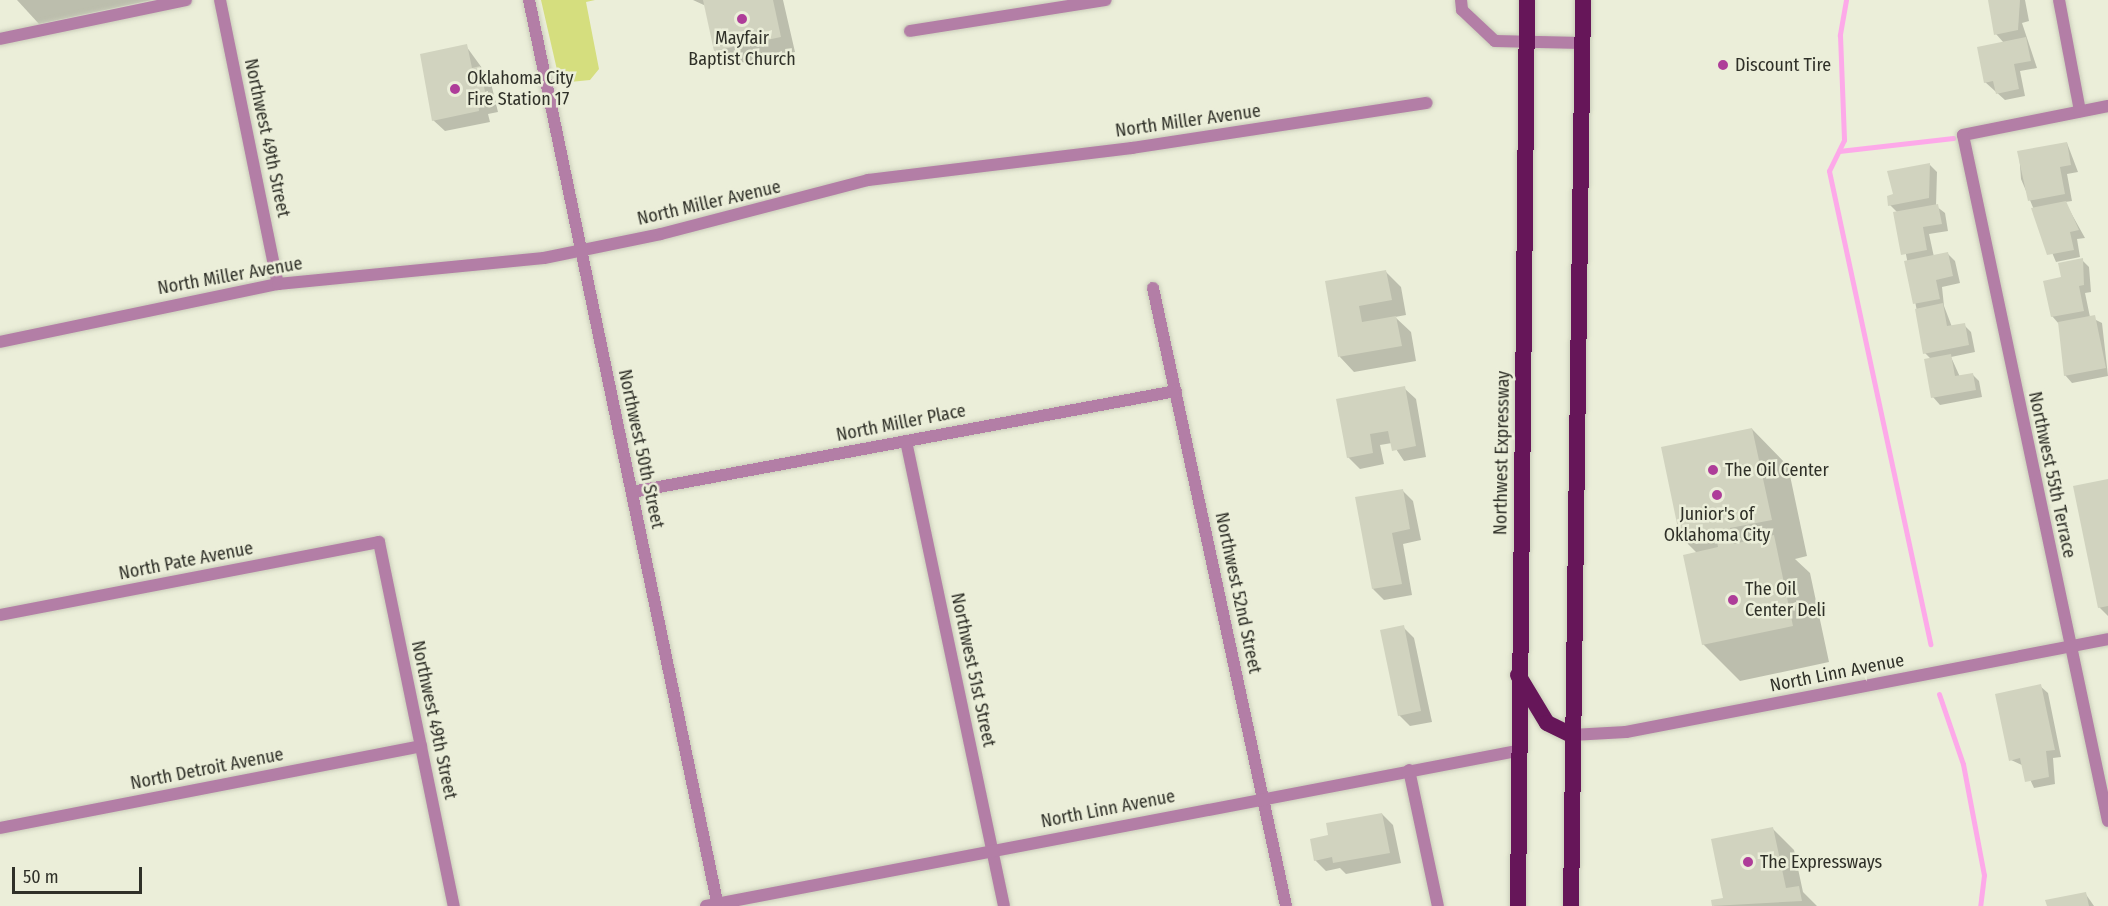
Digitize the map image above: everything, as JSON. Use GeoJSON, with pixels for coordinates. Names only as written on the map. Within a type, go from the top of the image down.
{"type":"FeatureCollection","features":[{"type":"Feature","properties":{"kind":"highway","name":"Northwest Expressway"},"geometry":{"type":"LineString","coordinates":[[1518,906],[1517,751],[1527,0]]}},
{"type":"Feature","properties":{"kind":"highway"},"geometry":{"type":"LineString","coordinates":[[1571,906],[1582,0]]}},
{"type":"Feature","properties":{"kind":"highway"},"geometry":{"type":"LineString","coordinates":[[1518,674],[1547,723],[1572,735]]}},
{"type":"Feature","properties":{"kind":"street"},"geometry":{"type":"LineString","coordinates":[[0,39],[186,0]]}},
{"type":"Feature","properties":{"kind":"street","name":"Northwest 49th Street"},"geometry":{"type":"LineString","coordinates":[[220,0],[278,284]]}},
{"type":"Feature","properties":{"kind":"street","name":"Northwest 50th Street"},"geometry":{"type":"LineString","coordinates":[[529,0],[632,492],[714,905]]}},
{"type":"Feature","properties":{"kind":"street"},"geometry":{"type":"LineString","coordinates":[[910,31],[1106,0]]}},
{"type":"Feature","properties":{"kind":"street"},"geometry":{"type":"LineString","coordinates":[[1461,0],[1462,10],[1495,40],[1582,43]]}},
{"type":"Feature","properties":{"kind":"street"},"geometry":{"type":"LineString","coordinates":[[2059,0],[2080,111],[2108,106]]}},
{"type":"Feature","properties":{"kind":"street","name":"North Miller Avenue"},"geometry":{"type":"LineString","coordinates":[[1,339],[278,284],[581,250],[868,180],[1132,148],[1427,103]]}},
{"type":"Feature","properties":{"kind":"street","name":"Northwest 55th Terrace"},"geometry":{"type":"LineString","coordinates":[[2080,111],[1963,135],[2108,821]]}},
{"type":"Feature","properties":{"kind":"street","name":"Northwest 52nd Street"},"geometry":{"type":"LineString","coordinates":[[1153,288],[1286,906]]}},
{"type":"Feature","properties":{"kind":"street","name":"North Miller Place"},"geometry":{"type":"LineString","coordinates":[[632,492],[1176,391]]}},
{"type":"Feature","properties":{"kind":"street","name":"Northwest 51st Street"},"geometry":{"type":"LineString","coordinates":[[906,441],[1004,906]]}},
{"type":"Feature","properties":{"kind":"street","name":"Northwest 49th Street"},"geometry":{"type":"LineString","coordinates":[[379,542],[454,906]]}},
{"type":"Feature","properties":{"kind":"street","name":"North Pate Avenue"},"geometry":{"type":"LineString","coordinates":[[0,615],[379,542]]}},
{"type":"Feature","properties":{"kind":"street","name":"North Linn Avenue"},"geometry":{"type":"LineString","coordinates":[[1572,735],[1626,732],[2108,639]]}},
{"type":"Feature","properties":{"kind":"street","name":"North Detroit Avenue"},"geometry":{"type":"LineString","coordinates":[[0,828],[421,746]]}},
{"type":"Feature","properties":{"kind":"street","name":"North Linn Avenue"},"geometry":{"type":"LineString","coordinates":[[714,905],[1263,797],[1517,751]]}},
{"type":"Feature","properties":{"kind":"street"},"geometry":{"type":"LineString","coordinates":[[1409,770],[1438,906]]}},
{"type":"Feature","properties":{"kind":"green space"},"geometry":{"type":"Polygon","coordinates":[[[541,0],[595,0],[586,2],[599,69],[590,80],[560,83],[541,0]]]}},
{"type":"Feature","properties":{"kind":"building","name":"Mayfair Baptist Church"},"geometry":{"type":"Polygon","coordinates":[[[703,0],[773,0],[781,37],[714,51],[703,0]]]}},
{"type":"Feature","properties":{"kind":"building"},"geometry":{"type":"Polygon","coordinates":[[[1988,0],[2020,0],[2018,30],[1994,35],[1988,0]]]}},
{"type":"Feature","properties":{"kind":"building"},"geometry":{"type":"Polygon","coordinates":[[[2026,37],[2031,61],[2014,64],[2019,89],[1996,94],[1993,81],[1984,83],[1977,47],[2026,37]]]}},
{"type":"Feature","properties":{"kind":"building","name":"Oklahoma City Fire Station 17"},"geometry":{"type":"Polygon","coordinates":[[[467,44],[472,68],[480,66],[487,102],[478,103],[479,111],[432,121],[420,54],[467,44]]]}},
{"type":"Feature","properties":{"kind":"building"},"geometry":{"type":"Polygon","coordinates":[[[2067,142],[2071,165],[2060,167],[2065,194],[2028,201],[2017,151],[2067,142]]]}},
{"type":"Feature","properties":{"kind":"building"},"geometry":{"type":"Polygon","coordinates":[[[1930,163],[1929,198],[1888,206],[1887,196],[1893,194],[1887,171],[1930,163]]]}},
{"type":"Feature","properties":{"kind":"building"},"geometry":{"type":"Polygon","coordinates":[[[2066,201],[2079,230],[2070,232],[2074,250],[2047,255],[2031,208],[2066,201]]]}},
{"type":"Feature","properties":{"kind":"building"},"geometry":{"type":"Polygon","coordinates":[[[1938,204],[1942,224],[1923,227],[1927,250],[1901,255],[1893,212],[1938,204]]]}},
{"type":"Feature","properties":{"kind":"building"},"geometry":{"type":"Polygon","coordinates":[[[1948,252],[1953,276],[1936,280],[1940,299],[1913,304],[1904,261],[1948,252]]]}},
{"type":"Feature","properties":{"kind":"building"},"geometry":{"type":"Polygon","coordinates":[[[2083,258],[2084,285],[2079,286],[2084,311],[2051,317],[2043,281],[2061,277],[2058,263],[2083,258]]]}},
{"type":"Feature","properties":{"kind":"building"},"geometry":{"type":"Polygon","coordinates":[[[1386,270],[1392,300],[1359,306],[1362,322],[1396,316],[1402,346],[1338,357],[1325,281],[1386,270]]]}},
{"type":"Feature","properties":{"kind":"building"},"geometry":{"type":"Polygon","coordinates":[[[1943,303],[1947,326],[1965,323],[1969,345],[1923,354],[1915,309],[1943,303]]]}},
{"type":"Feature","properties":{"kind":"building"},"geometry":{"type":"Polygon","coordinates":[[[2095,315],[2106,368],[2064,376],[2058,322],[2095,315]]]}},
{"type":"Feature","properties":{"kind":"building"},"geometry":{"type":"Polygon","coordinates":[[[1951,354],[1955,376],[1973,373],[1976,390],[1931,398],[1924,359],[1951,354]]]}},
{"type":"Feature","properties":{"kind":"building"},"geometry":{"type":"Polygon","coordinates":[[[1405,386],[1416,446],[1392,451],[1388,431],[1370,434],[1373,453],[1347,458],[1336,399],[1405,386]]]}},
{"type":"Feature","properties":{"kind":"building"},"geometry":{"type":"Polygon","coordinates":[[[1752,428],[1772,520],[1730,528],[1733,544],[1774,535],[1793,626],[1702,645],[1683,555],[1718,547],[1715,531],[1680,538],[1661,447],[1752,428]]]}},
{"type":"Feature","properties":{"kind":"building"},"geometry":{"type":"Polygon","coordinates":[[[2108,479],[2108,606],[2098,608],[2073,486],[2108,479]]]}},
{"type":"Feature","properties":{"kind":"building"},"geometry":{"type":"Polygon","coordinates":[[[1403,489],[1410,529],[1392,533],[1402,584],[1372,589],[1355,497],[1403,489]]]}},
{"type":"Feature","properties":{"kind":"building"},"geometry":{"type":"Polygon","coordinates":[[[1404,625],[1421,711],[1398,716],[1380,630],[1404,625]]]}},
{"type":"Feature","properties":{"kind":"building"},"geometry":{"type":"Polygon","coordinates":[[[2041,684],[2055,750],[2046,751],[2049,777],[2025,782],[2020,758],[2009,761],[1995,694],[2041,684]]]}},
{"type":"Feature","properties":{"kind":"building"},"geometry":{"type":"Polygon","coordinates":[[[1382,813],[1390,853],[1333,863],[1332,857],[1314,861],[1310,839],[1328,835],[1326,823],[1382,813]]]}},
{"type":"Feature","properties":{"kind":"building","name":"The Expressways"},"geometry":{"type":"Polygon","coordinates":[[[1773,827],[1786,888],[1799,886],[1802,901],[1712,906],[1711,900],[1723,898],[1711,839],[1773,827]]]}},
{"type":"Feature","properties":{"kind":"building"},"geometry":{"type":"Polygon","coordinates":[[[2086,892],[2089,906],[2047,906],[2045,900],[2086,892]]]}},
{"type":"Feature","properties":{"kind":"waterway"},"geometry":{"type":"LineString","coordinates":[[1846,0],[1840,35],[1844,140],[1829,171],[1930,644]]}},
{"type":"Feature","properties":{"kind":"waterway"},"geometry":{"type":"LineString","coordinates":[[1839,151],[1953,138]]}},
{"type":"Feature","properties":{"kind":"waterway"},"geometry":{"type":"LineString","coordinates":[[1939,694],[1963,764],[1984,875],[1980,906]]}},
{"type":"Feature","properties":{"kind":"place","name":"Mayfair Baptist Church"},"geometry":{"type":"Point","coordinates":[742,19]}},
{"type":"Feature","properties":{"kind":"place","name":"Discount Tire"},"geometry":{"type":"Point","coordinates":[1723,65]}},
{"type":"Feature","properties":{"kind":"place","name":"Oklahoma City Fire Station 17"},"geometry":{"type":"Point","coordinates":[455,89]}},
{"type":"Feature","properties":{"kind":"place","name":"The Oil Center"},"geometry":{"type":"Point","coordinates":[1713,470]}},
{"type":"Feature","properties":{"kind":"place","name":"Junior's of Oklahoma City"},"geometry":{"type":"Point","coordinates":[1717,495]}},
{"type":"Feature","properties":{"kind":"place","name":"The Oil Center Deli"},"geometry":{"type":"Point","coordinates":[1733,600]}},
{"type":"Feature","properties":{"kind":"place","name":"The Expressways"},"geometry":{"type":"Point","coordinates":[1748,862]}}]}
